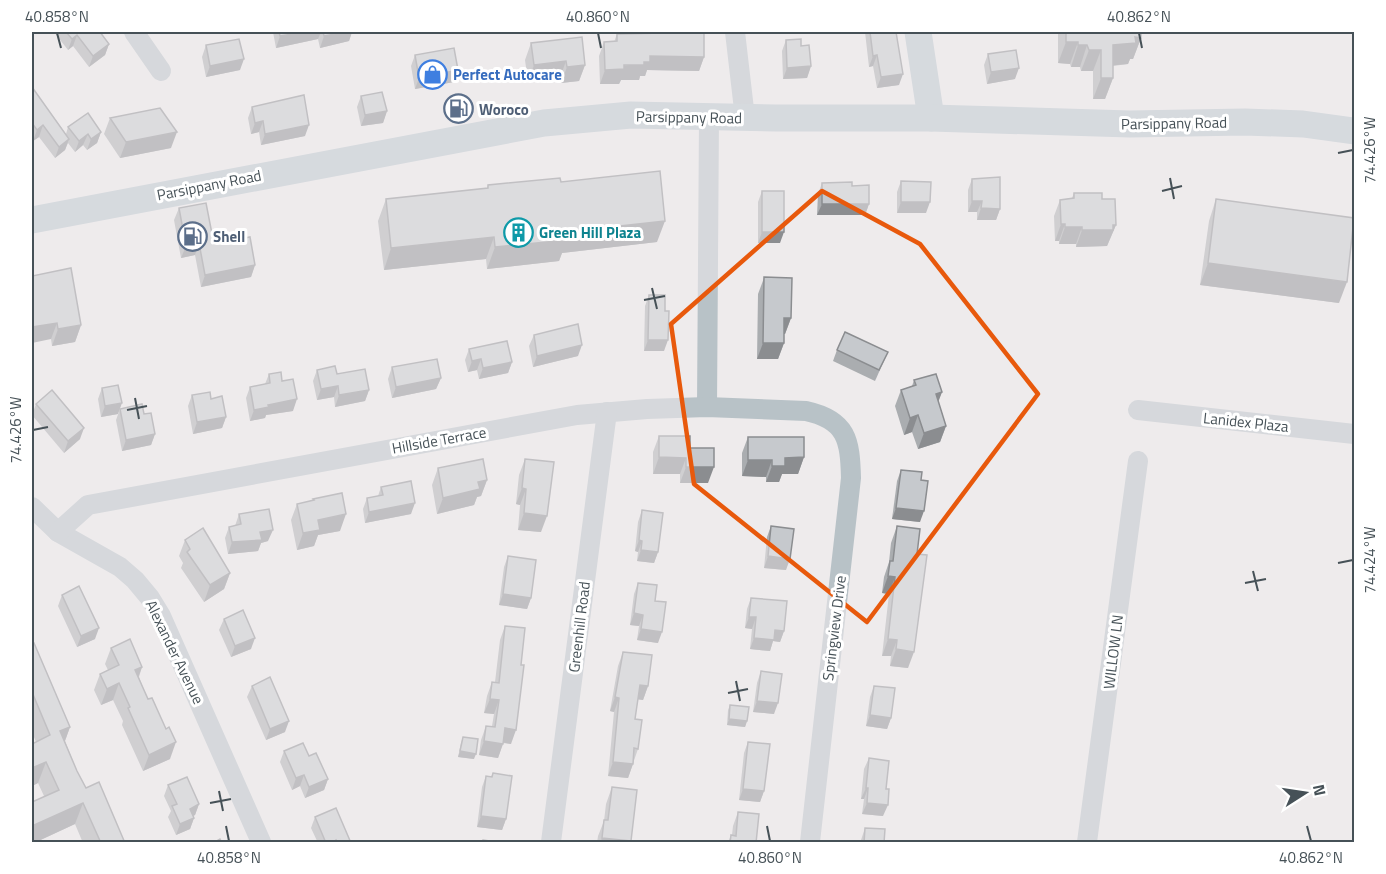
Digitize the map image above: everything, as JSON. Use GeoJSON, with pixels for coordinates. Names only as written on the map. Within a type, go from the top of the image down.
{"type":"FeatureCollection","features":[{"type":"Feature","properties":{"kind":"main road"},"geometry":{"type":"LineString","coordinates":[[918,32],[931,118]]}},
{"type":"Feature","properties":{"kind":"main road","name":"Parsippany Road"},"geometry":{"type":"LineString","coordinates":[[34,214],[544,123],[631,115],[745,118],[931,118],[1130,124],[1303,123],[1354,131]]}},
{"type":"Feature","properties":{"kind":"street"},"geometry":{"type":"LineString","coordinates":[[134,32],[161,70]]}},
{"type":"Feature","properties":{"kind":"street"},"geometry":{"type":"LineString","coordinates":[[735,32],[745,118]]}},
{"type":"Feature","properties":{"kind":"street"},"geometry":{"type":"LineString","coordinates":[[706,407],[710,197],[709,117]]}},
{"type":"Feature","properties":{"kind":"street","name":"Hillside Terrace"},"geometry":{"type":"LineString","coordinates":[[58,532],[88,505],[577,415],[706,407],[806,411],[831,420]]}},
{"type":"Feature","properties":{"kind":"street","name":"Lanidex Plaza"},"geometry":{"type":"LineString","coordinates":[[1138,410],[1354,434]]}},
{"type":"Feature","properties":{"kind":"street","name":"Greenhill Road"},"geometry":{"type":"LineString","coordinates":[[551,843],[607,412]]}},
{"type":"Feature","properties":{"kind":"street","name":"Springview Drive"},"geometry":{"type":"LineString","coordinates":[[810,843],[851,478],[849,445],[843,431],[831,420]]}},
{"type":"Feature","properties":{"kind":"street","name":"WILLOW LN"},"geometry":{"type":"LineString","coordinates":[[1087,843],[1138,461]]}},
{"type":"Feature","properties":{"kind":"street","name":"Alexander Avenue"},"geometry":{"type":"LineString","coordinates":[[32,507],[58,532],[120,567],[150,598],[161,616],[261,843]]}},
{"type":"Feature","properties":{"kind":"highlighted area"},"geometry":{"type":"Polygon","coordinates":[[[822,191],[920,244],[1038,394],[867,622],[694,484],[671,324],[822,191]]]}},
{"type":"Feature","properties":{"kind":"building"},"geometry":{"type":"Polygon","coordinates":[[[66,32],[100,32],[109,44],[93,56],[77,35],[72,39],[66,32]]]}},
{"type":"Feature","properties":{"kind":"building"},"geometry":{"type":"Polygon","coordinates":[[[279,32],[305,32],[280,36],[279,32]]]}},
{"type":"Feature","properties":{"kind":"building"},"geometry":{"type":"Polygon","coordinates":[[[323,32],[346,32],[324,36],[323,32]]]}},
{"type":"Feature","properties":{"kind":"building"},"geometry":{"type":"Polygon","coordinates":[[[704,32],[704,57],[650,56],[650,62],[644,62],[644,65],[624,65],[624,69],[605,70],[604,42],[617,41],[617,34],[704,32]]]}},
{"type":"Feature","properties":{"kind":"building"},"geometry":{"type":"Polygon","coordinates":[[[870,32],[896,32],[903,74],[881,77],[877,55],[873,56],[870,32]]]}},
{"type":"Feature","properties":{"kind":"building"},"geometry":{"type":"Polygon","coordinates":[[[1066,32],[1141,32],[1141,38],[1135,37],[1136,43],[1113,45],[1113,78],[1101,78],[1101,50],[1089,50],[1087,45],[1078,45],[1078,42],[1066,42],[1066,32]]]}},
{"type":"Feature","properties":{"kind":"building"},"geometry":{"type":"Polygon","coordinates":[[[582,37],[585,65],[567,67],[566,61],[534,65],[531,43],[582,37]]]}},
{"type":"Feature","properties":{"kind":"building"},"geometry":{"type":"Polygon","coordinates":[[[239,39],[244,59],[210,66],[206,45],[239,39]]]}},
{"type":"Feature","properties":{"kind":"building"},"geometry":{"type":"Polygon","coordinates":[[[801,39],[801,46],[809,45],[811,66],[787,68],[786,40],[801,39]]]}},
{"type":"Feature","properties":{"kind":"building"},"geometry":{"type":"Polygon","coordinates":[[[454,48],[458,70],[419,78],[415,55],[454,48]]]}},
{"type":"Feature","properties":{"kind":"building"},"geometry":{"type":"Polygon","coordinates":[[[1016,50],[1019,68],[991,72],[988,54],[1016,50]]]}},
{"type":"Feature","properties":{"kind":"building"},"geometry":{"type":"Polygon","coordinates":[[[32,87],[69,139],[59,147],[43,125],[37,130],[32,123],[32,87]]]}},
{"type":"Feature","properties":{"kind":"building"},"geometry":{"type":"Polygon","coordinates":[[[382,92],[387,111],[365,115],[361,96],[382,92]]]}},
{"type":"Feature","properties":{"kind":"building"},"geometry":{"type":"Polygon","coordinates":[[[304,95],[309,125],[265,134],[263,121],[255,123],[252,107],[304,95]]]}},
{"type":"Feature","properties":{"kind":"building"},"geometry":{"type":"Polygon","coordinates":[[[160,108],[177,132],[126,142],[110,118],[160,108]]]}},
{"type":"Feature","properties":{"kind":"building"},"geometry":{"type":"Polygon","coordinates":[[[88,113],[101,132],[91,139],[88,134],[79,141],[68,127],[88,113]]]}},
{"type":"Feature","properties":{"kind":"building"},"geometry":{"type":"Polygon","coordinates":[[[660,171],[665,221],[566,232],[567,240],[495,247],[494,237],[391,248],[386,199],[488,188],[488,185],[560,178],[561,182],[660,171]]]}},
{"type":"Feature","properties":{"kind":"building"},"geometry":{"type":"Polygon","coordinates":[[[1000,177],[1000,209],[981,208],[982,201],[972,201],[972,179],[1000,177]]]}},
{"type":"Feature","properties":{"kind":"building"},"geometry":{"type":"Polygon","coordinates":[[[901,181],[931,182],[930,202],[901,202],[901,181]]]}},
{"type":"Feature","properties":{"kind":"building"},"geometry":{"type":"Polygon","coordinates":[[[852,182],[852,186],[869,185],[869,204],[822,204],[822,183],[852,182]]]}},
{"type":"Feature","properties":{"kind":"building"},"geometry":{"type":"Polygon","coordinates":[[[762,191],[784,191],[784,232],[762,232],[762,191]]]}},
{"type":"Feature","properties":{"kind":"building"},"geometry":{"type":"Polygon","coordinates":[[[1074,193],[1102,193],[1102,199],[1115,199],[1116,225],[1113,225],[1113,230],[1082,230],[1082,227],[1065,227],[1065,224],[1061,224],[1060,200],[1074,198],[1074,193]]]}},
{"type":"Feature","properties":{"kind":"building"},"geometry":{"type":"Polygon","coordinates":[[[1216,199],[1354,218],[1347,282],[1208,263],[1216,199]]]}},
{"type":"Feature","properties":{"kind":"building"},"geometry":{"type":"Polygon","coordinates":[[[206,203],[214,244],[250,237],[255,265],[205,275],[199,243],[186,246],[179,208],[206,203]]]}},
{"type":"Feature","properties":{"kind":"building"},"geometry":{"type":"Polygon","coordinates":[[[71,268],[81,325],[58,329],[57,323],[32,327],[32,276],[71,268]]]}},
{"type":"Feature","properties":{"kind":"building"},"geometry":{"type":"Polygon","coordinates":[[[764,277],[792,278],[791,318],[784,318],[784,343],[763,343],[764,277]]]}},
{"type":"Feature","properties":{"kind":"building"},"geometry":{"type":"Polygon","coordinates":[[[649,295],[665,295],[665,311],[669,311],[668,340],[648,340],[649,295]]]}},
{"type":"Feature","properties":{"kind":"building"},"geometry":{"type":"Polygon","coordinates":[[[578,324],[582,345],[537,356],[534,335],[578,324]]]}},
{"type":"Feature","properties":{"kind":"building"},"geometry":{"type":"Polygon","coordinates":[[[845,332],[888,352],[879,370],[837,350],[845,332]]]}},
{"type":"Feature","properties":{"kind":"building"},"geometry":{"type":"Polygon","coordinates":[[[507,341],[512,362],[483,368],[481,359],[472,361],[469,349],[507,341]]]}},
{"type":"Feature","properties":{"kind":"building"},"geometry":{"type":"Polygon","coordinates":[[[437,359],[441,378],[396,387],[392,367],[437,359]]]}},
{"type":"Feature","properties":{"kind":"building"},"geometry":{"type":"Polygon","coordinates":[[[335,366],[337,374],[365,369],[369,390],[339,395],[338,386],[321,389],[317,370],[335,366]]]}},
{"type":"Feature","properties":{"kind":"building"},"geometry":{"type":"Polygon","coordinates":[[[281,372],[282,381],[293,379],[297,399],[254,410],[250,387],[270,383],[269,374],[281,372]]]}},
{"type":"Feature","properties":{"kind":"building"},"geometry":{"type":"Polygon","coordinates":[[[936,374],[942,392],[936,394],[946,426],[924,433],[918,415],[910,418],[901,390],[916,385],[914,380],[936,374]]]}},
{"type":"Feature","properties":{"kind":"building"},"geometry":{"type":"Polygon","coordinates":[[[118,385],[122,403],[105,406],[102,388],[118,385]]]}},
{"type":"Feature","properties":{"kind":"building"},"geometry":{"type":"Polygon","coordinates":[[[52,390],[84,428],[68,441],[36,404],[52,390]]]}},
{"type":"Feature","properties":{"kind":"building"},"geometry":{"type":"Polygon","coordinates":[[[210,392],[211,399],[222,396],[226,417],[197,422],[192,395],[210,392]]]}},
{"type":"Feature","properties":{"kind":"building"},"geometry":{"type":"Polygon","coordinates":[[[142,404],[144,414],[151,413],[155,434],[126,440],[120,409],[142,404]]]}},
{"type":"Feature","properties":{"kind":"building"},"geometry":{"type":"Polygon","coordinates":[[[659,436],[690,436],[690,448],[714,448],[714,467],[686,467],[686,458],[659,457],[659,436]]]}},
{"type":"Feature","properties":{"kind":"building"},"geometry":{"type":"Polygon","coordinates":[[[748,437],[804,437],[804,457],[785,458],[785,466],[772,466],[772,460],[748,460],[748,437]]]}},
{"type":"Feature","properties":{"kind":"building"},"geometry":{"type":"Polygon","coordinates":[[[483,459],[487,480],[478,482],[480,489],[443,498],[438,468],[483,459]]]}},
{"type":"Feature","properties":{"kind":"building"},"geometry":{"type":"Polygon","coordinates":[[[525,459],[554,462],[547,516],[524,513],[526,489],[522,488],[525,459]]]}},
{"type":"Feature","properties":{"kind":"building"},"geometry":{"type":"Polygon","coordinates":[[[901,470],[922,472],[921,480],[928,481],[924,511],[896,508],[901,470]]]}},
{"type":"Feature","properties":{"kind":"building"},"geometry":{"type":"Polygon","coordinates":[[[411,481],[415,503],[369,512],[367,498],[383,495],[381,487],[411,481]]]}},
{"type":"Feature","properties":{"kind":"building"},"geometry":{"type":"Polygon","coordinates":[[[342,493],[346,514],[318,520],[320,530],[303,533],[297,504],[342,493]]]}},
{"type":"Feature","properties":{"kind":"building"},"geometry":{"type":"Polygon","coordinates":[[[269,509],[273,530],[260,532],[262,540],[232,542],[229,527],[241,524],[239,514],[269,509]]]}},
{"type":"Feature","properties":{"kind":"building"},"geometry":{"type":"Polygon","coordinates":[[[642,510],[663,513],[658,552],[641,550],[642,541],[639,540],[642,510]]]}},
{"type":"Feature","properties":{"kind":"building"},"geometry":{"type":"Polygon","coordinates":[[[771,526],[794,529],[790,559],[768,556],[771,526]]]}},
{"type":"Feature","properties":{"kind":"building"},"geometry":{"type":"Polygon","coordinates":[[[897,526],[920,529],[917,554],[927,555],[914,652],[896,649],[897,640],[888,639],[895,577],[888,576],[890,561],[893,561],[897,526]]]}},
{"type":"Feature","properties":{"kind":"building"},"geometry":{"type":"Polygon","coordinates":[[[203,528],[230,573],[210,585],[187,552],[190,549],[185,540],[203,528]]]}},
{"type":"Feature","properties":{"kind":"building"},"geometry":{"type":"Polygon","coordinates":[[[508,556],[536,560],[531,598],[503,594],[508,556]]]}},
{"type":"Feature","properties":{"kind":"building"},"geometry":{"type":"Polygon","coordinates":[[[638,583],[657,585],[655,601],[666,602],[662,632],[641,629],[643,615],[634,613],[638,583]]]}},
{"type":"Feature","properties":{"kind":"building"},"geometry":{"type":"Polygon","coordinates":[[[79,586],[99,628],[81,636],[62,595],[79,586]]]}},
{"type":"Feature","properties":{"kind":"building"},"geometry":{"type":"Polygon","coordinates":[[[751,598],[787,601],[784,631],[775,630],[774,640],[754,638],[756,617],[749,617],[751,598]]]}},
{"type":"Feature","properties":{"kind":"building"},"geometry":{"type":"Polygon","coordinates":[[[243,610],[255,638],[235,646],[224,619],[243,610]]]}},
{"type":"Feature","properties":{"kind":"building"},"geometry":{"type":"Polygon","coordinates":[[[505,626],[525,628],[521,665],[524,665],[516,730],[505,728],[503,744],[484,741],[486,726],[495,727],[499,700],[490,699],[492,682],[499,683],[505,626]]]}},
{"type":"Feature","properties":{"kind":"building"},"geometry":{"type":"Polygon","coordinates":[[[130,639],[142,667],[135,670],[148,699],[152,698],[166,729],[169,727],[176,742],[149,755],[119,683],[107,689],[100,674],[119,665],[111,648],[130,639]]]}},
{"type":"Feature","properties":{"kind":"building"},"geometry":{"type":"Polygon","coordinates":[[[34,643],[70,727],[60,731],[77,771],[86,788],[99,782],[125,843],[101,843],[83,803],[32,826],[32,802],[59,790],[46,762],[32,768],[32,744],[50,735],[32,692],[32,644],[34,643]]]}},
{"type":"Feature","properties":{"kind":"building"},"geometry":{"type":"Polygon","coordinates":[[[623,652],[652,655],[648,686],[640,685],[635,719],[642,720],[638,749],[634,748],[633,764],[613,762],[619,698],[615,697],[623,652]]]}},
{"type":"Feature","properties":{"kind":"building"},"geometry":{"type":"Polygon","coordinates":[[[761,671],[782,674],[778,703],[757,701],[761,671]]]}},
{"type":"Feature","properties":{"kind":"building"},"geometry":{"type":"Polygon","coordinates":[[[270,677],[289,721],[270,729],[252,686],[270,677]]]}},
{"type":"Feature","properties":{"kind":"building"},"geometry":{"type":"Polygon","coordinates":[[[874,686],[895,688],[891,718],[870,715],[874,686]]]}},
{"type":"Feature","properties":{"kind":"building"},"geometry":{"type":"Polygon","coordinates":[[[730,705],[749,707],[747,721],[729,719],[730,705]]]}},
{"type":"Feature","properties":{"kind":"building"},"geometry":{"type":"Polygon","coordinates":[[[463,737],[478,739],[476,754],[460,751],[463,737]]]}},
{"type":"Feature","properties":{"kind":"building"},"geometry":{"type":"Polygon","coordinates":[[[748,742],[770,744],[764,791],[743,789],[748,742]]]}},
{"type":"Feature","properties":{"kind":"building"},"geometry":{"type":"Polygon","coordinates":[[[303,743],[309,756],[316,753],[328,779],[309,787],[304,775],[296,778],[284,751],[303,743]]]}},
{"type":"Feature","properties":{"kind":"building"},"geometry":{"type":"Polygon","coordinates":[[[869,758],[889,761],[886,789],[889,789],[888,805],[867,803],[869,758]]]}},
{"type":"Feature","properties":{"kind":"building"},"geometry":{"type":"Polygon","coordinates":[[[493,773],[512,776],[506,819],[481,816],[486,776],[492,777],[493,773]]]}},
{"type":"Feature","properties":{"kind":"building"},"geometry":{"type":"Polygon","coordinates":[[[187,777],[199,804],[190,809],[194,818],[180,824],[172,806],[177,804],[168,785],[187,777]]]}},
{"type":"Feature","properties":{"kind":"building"},"geometry":{"type":"Polygon","coordinates":[[[612,787],[637,790],[631,841],[602,838],[604,820],[608,820],[612,787]]]}},
{"type":"Feature","properties":{"kind":"building"},"geometry":{"type":"Polygon","coordinates":[[[336,808],[351,843],[337,843],[336,840],[326,843],[315,817],[336,808]]]}},
{"type":"Feature","properties":{"kind":"building"},"geometry":{"type":"Polygon","coordinates":[[[738,812],[759,814],[756,843],[730,843],[731,835],[736,836],[738,812]]]}},
{"type":"Feature","properties":{"kind":"building"},"geometry":{"type":"Polygon","coordinates":[[[865,828],[885,829],[884,843],[864,843],[865,828]]]}},
{"type":"Feature","properties":{"kind":"building"},"geometry":{"type":"Polygon","coordinates":[[[483,840],[503,843],[483,843],[483,840]]]}},
{"type":"Feature","properties":{"kind":"place","name":"Perfect Autocare"},"geometry":{"type":"Point","coordinates":[432,74]}},
{"type":"Feature","properties":{"kind":"place","name":"Woroco"},"geometry":{"type":"Point","coordinates":[458,109]}},
{"type":"Feature","properties":{"kind":"place","name":"Green Hill Plaza"},"geometry":{"type":"Point","coordinates":[518,232]}},
{"type":"Feature","properties":{"kind":"place","name":"Shell"},"geometry":{"type":"Point","coordinates":[192,236]}}]}
